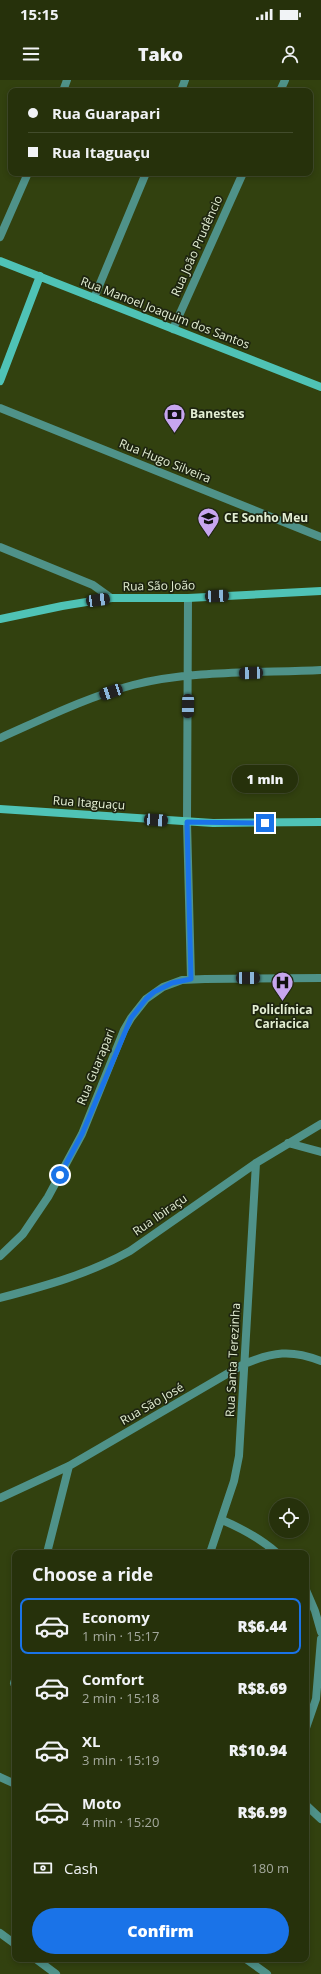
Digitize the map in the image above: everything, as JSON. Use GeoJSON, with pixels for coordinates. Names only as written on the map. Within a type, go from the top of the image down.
{"type":"FeatureCollection","features":[{"type":"Feature","properties":{"kind":"main road","name":"Rua Manoel Joaquim dos Santos"},"geometry":{"type":"LineString","coordinates":[[0,261],[321,386]]}},
{"type":"Feature","properties":{"kind":"main road"},"geometry":{"type":"LineString","coordinates":[[0,381],[40,276]]}},
{"type":"Feature","properties":{"kind":"main road","name":"Rua São João"},"geometry":{"type":"LineString","coordinates":[[0,619],[110,598],[188,598],[321,591]]}},
{"type":"Feature","properties":{"kind":"main road","name":"Rua Itaguaçu"},"geometry":{"type":"LineString","coordinates":[[0,809],[187,822],[321,822]]}},
{"type":"Feature","properties":{"kind":"street"},"geometry":{"type":"LineString","coordinates":[[0,237],[27,176]]}},
{"type":"Feature","properties":{"kind":"street"},"geometry":{"type":"LineString","coordinates":[[94,298],[145,176]]}},
{"type":"Feature","properties":{"kind":"street","name":"Rua João Prudêncio"},"geometry":{"type":"LineString","coordinates":[[173,329],[242,176]]}},
{"type":"Feature","properties":{"kind":"street","name":"Rua Hugo Silveira"},"geometry":{"type":"LineString","coordinates":[[0,408],[321,537]]}},
{"type":"Feature","properties":{"kind":"street"},"geometry":{"type":"LineString","coordinates":[[0,547],[93,585],[110,598]]}},
{"type":"Feature","properties":{"kind":"street"},"geometry":{"type":"LineString","coordinates":[[188,598],[189,677],[187,822],[191,979]]}},
{"type":"Feature","properties":{"kind":"street"},"geometry":{"type":"LineString","coordinates":[[0,738],[84,701],[134,685],[189,677],[321,670]]}},
{"type":"Feature","properties":{"kind":"street","name":"Rua Guarapari"},"geometry":{"type":"LineString","coordinates":[[0,1256],[23,1234],[37,1216],[82,1134],[131,1018],[146,999],[154,992],[172,983],[191,979],[321,978]]}},
{"type":"Feature","properties":{"kind":"street","name":"Rua Ibiraçu"},"geometry":{"type":"LineString","coordinates":[[0,1298],[64,1281],[114,1260],[130,1251],[256,1163],[321,1124]]}},
{"type":"Feature","properties":{"kind":"street"},"geometry":{"type":"LineString","coordinates":[[288,1143],[321,1152]]}},
{"type":"Feature","properties":{"kind":"street","name":"Rua Santa Terezinha"},"geometry":{"type":"LineString","coordinates":[[211,1550],[234,1481],[239,1456],[256,1163]]}},
{"type":"Feature","properties":{"kind":"street","name":"Rua São José"},"geometry":{"type":"LineString","coordinates":[[0,1498],[69,1466],[244,1364],[264,1356],[281,1352],[307,1355],[321,1361]]}},
{"type":"Feature","properties":{"kind":"street"},"geometry":{"type":"LineString","coordinates":[[48,1550],[69,1466]]}},
{"type":"Feature","properties":{"kind":"street"},"geometry":{"type":"LineString","coordinates":[[222,1520],[243,1529],[262,1540],[274,1550]]}},
{"type":"Feature","properties":{"kind":"street"},"geometry":{"type":"LineString","coordinates":[[309,1597],[315,1610],[321,1632]]}},
{"type":"Feature","properties":{"kind":"street"},"geometry":{"type":"LineString","coordinates":[[309,1719],[316,1699],[321,1639]]}},
{"type":"Feature","properties":{"kind":"street"},"geometry":{"type":"LineString","coordinates":[[0,1777],[12,1783]]}},
{"type":"Feature","properties":{"kind":"street"},"geometry":{"type":"LineString","coordinates":[[309,1807],[321,1819]]}},
{"type":"Feature","properties":{"kind":"street"},"geometry":{"type":"LineString","coordinates":[[0,1933],[12,1942]]}},
{"type":"Feature","properties":{"kind":"street"},"geometry":{"type":"LineString","coordinates":[[40,1962],[56,1974]]}},
{"type":"Feature","properties":{"kind":"street"},"geometry":{"type":"LineString","coordinates":[[250,1962],[267,1974]]}},
{"type":"Feature","properties":{"kind":"place","name":"Banestes"},"geometry":{"type":"Point","coordinates":[175,434]}},
{"type":"Feature","properties":{"kind":"place","name":"CE Sonho Meu"},"geometry":{"type":"Point","coordinates":[208,538]}},
{"type":"Feature","properties":{"kind":"place","name":"Policlínica Cariacica"},"geometry":{"type":"Point","coordinates":[282,1002]}},
{"type":"Feature","properties":{"kind":"route"},"geometry":{"type":"LineString","coordinates":[[60,1175],[82,1134],[119,1046],[124,1030],[131,1018],[138,1008],[154,992],[172,983],[191,979],[187,822],[265,823]]}}]}
